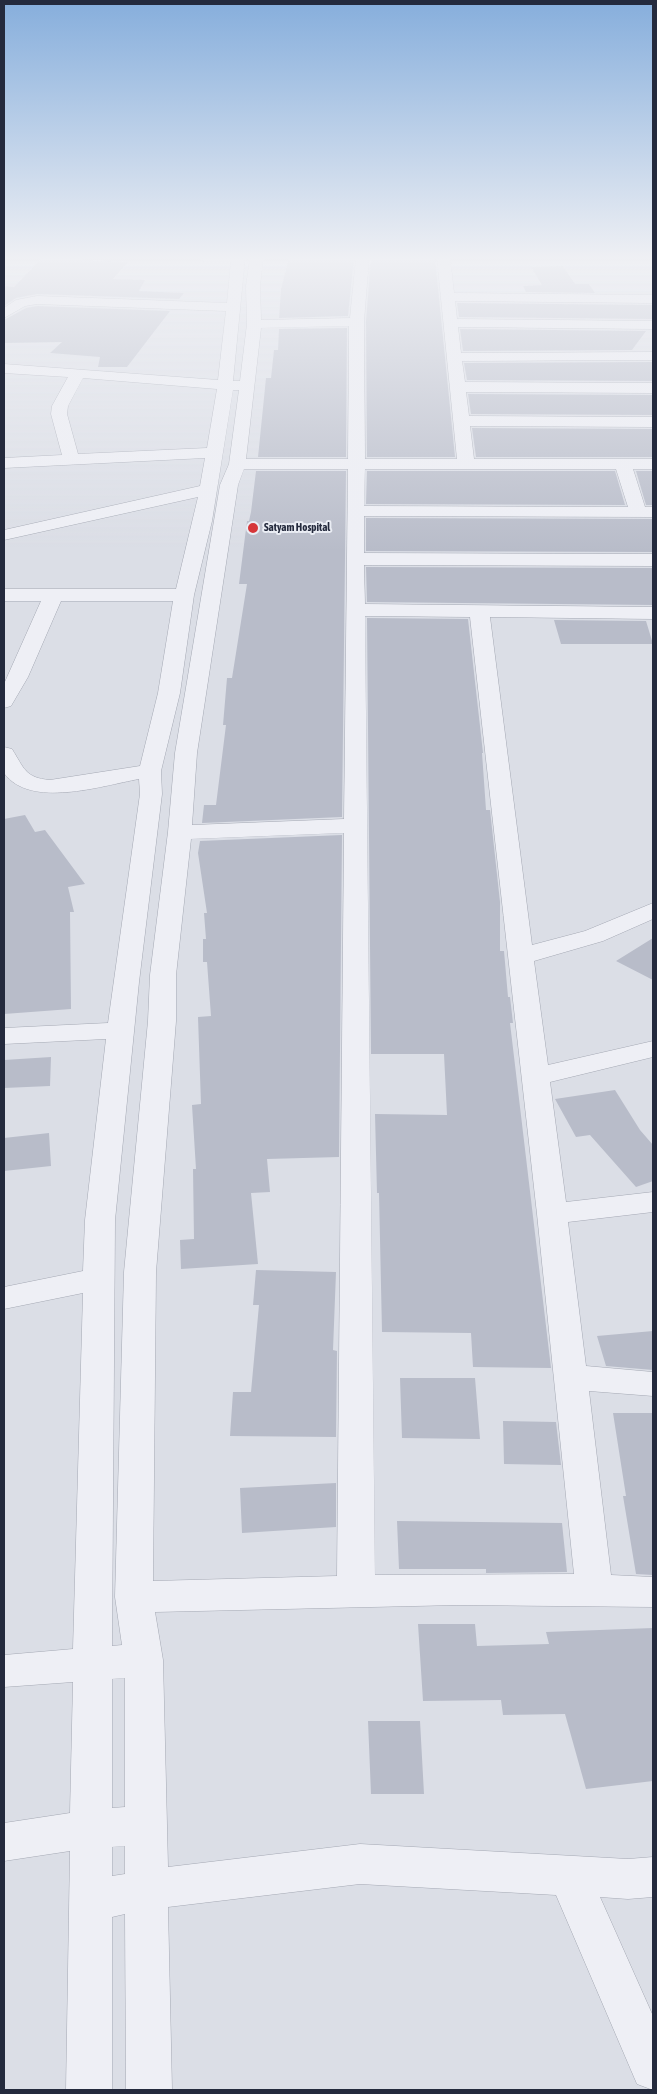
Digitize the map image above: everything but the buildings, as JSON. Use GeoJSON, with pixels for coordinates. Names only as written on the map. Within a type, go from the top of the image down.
{"type":"FeatureCollection","features":[{"type":"Feature","properties":{"kind":"street"},"geometry":{"type":"LineString","coordinates":[[149,2090],[144,1660],[134,1596],[140,1272],[162,1021],[163,974],[180,832],[186,753],[229,484],[226,458],[236,386],[237,356]]}},
{"type":"Feature","properties":{"kind":"street"},"geometry":{"type":"LineString","coordinates":[[356,1590],[355,511],[358,463],[357,356]]}},
{"type":"Feature","properties":{"kind":"street"},"geometry":{"type":"LineString","coordinates":[[466,463],[454,357],[650,356]]}},
{"type":"Feature","properties":{"kind":"street"},"geometry":{"type":"LineString","coordinates":[[4,368],[236,386]]}},
{"type":"Feature","properties":{"kind":"street"},"geometry":{"type":"LineString","coordinates":[[71,459],[59,414],[60,406],[78,373]]}},
{"type":"Feature","properties":{"kind":"street"},"geometry":{"type":"LineString","coordinates":[[457,387],[653,388]]}},
{"type":"Feature","properties":{"kind":"street"},"geometry":{"type":"LineString","coordinates":[[461,421],[653,422]]}},
{"type":"Feature","properties":{"kind":"street"},"geometry":{"type":"LineString","coordinates":[[89,2090],[92,1663],[100,1220],[127,974],[151,794],[150,772],[168,693],[184,595],[208,490],[226,458]]}},
{"type":"Feature","properties":{"kind":"street"},"geometry":{"type":"LineString","coordinates":[[4,463],[71,459],[226,458],[358,463],[653,464]]}},
{"type":"Feature","properties":{"kind":"street"},"geometry":{"type":"LineString","coordinates":[[355,511],[646,512],[623,464]]}},
{"type":"Feature","properties":{"kind":"street"},"geometry":{"type":"LineString","coordinates":[[4,535],[208,490]]}},
{"type":"Feature","properties":{"kind":"street"},"geometry":{"type":"LineString","coordinates":[[355,559],[653,560]]}},
{"type":"Feature","properties":{"kind":"street"},"geometry":{"type":"LineString","coordinates":[[4,702],[18,677],[54,594]]}},
{"type":"Feature","properties":{"kind":"street"},"geometry":{"type":"LineString","coordinates":[[4,595],[184,595]]}},
{"type":"Feature","properties":{"kind":"street"},"geometry":{"type":"LineString","coordinates":[[355,610],[653,613]]}},
{"type":"Feature","properties":{"kind":"street"},"geometry":{"type":"LineString","coordinates":[[479,611],[552,1214],[594,1590]]}},
{"type":"Feature","properties":{"kind":"street"},"geometry":{"type":"LineString","coordinates":[[4,754],[17,778],[38,787],[50,787],[150,772]]}},
{"type":"Feature","properties":{"kind":"street"},"geometry":{"type":"LineString","coordinates":[[180,832],[355,826]]}},
{"type":"Feature","properties":{"kind":"street"},"geometry":{"type":"LineString","coordinates":[[520,957],[594,936],[653,910]]}},
{"type":"Feature","properties":{"kind":"street"},"geometry":{"type":"LineString","coordinates":[[127,974],[163,974]]}},
{"type":"Feature","properties":{"kind":"street"},"geometry":{"type":"LineString","coordinates":[[4,1036],[121,1030]]}},
{"type":"Feature","properties":{"kind":"street"},"geometry":{"type":"LineString","coordinates":[[534,1077],[653,1049]]}},
{"type":"Feature","properties":{"kind":"street"},"geometry":{"type":"LineString","coordinates":[[552,1214],[653,1202]]}},
{"type":"Feature","properties":{"kind":"street"},"geometry":{"type":"LineString","coordinates":[[4,1298],[98,1279]]}},
{"type":"Feature","properties":{"kind":"street"},"geometry":{"type":"LineString","coordinates":[[569,1378],[653,1384]]}},
{"type":"Feature","properties":{"kind":"street"},"geometry":{"type":"LineString","coordinates":[[134,1596],[356,1590],[594,1590],[653,1592]]}},
{"type":"Feature","properties":{"kind":"street"},"geometry":{"type":"LineString","coordinates":[[4,1671],[144,1660]]}},
{"type":"Feature","properties":{"kind":"street"},"geometry":{"type":"LineString","coordinates":[[4,1842],[91,1829],[145,1825]]}},
{"type":"Feature","properties":{"kind":"street"},"geometry":{"type":"LineString","coordinates":[[91,1901],[148,1888],[360,1864],[628,1880],[653,1876]]}},
{"type":"Feature","properties":{"kind":"street"},"geometry":{"type":"LineString","coordinates":[[568,1876],[653,2068]]}},
{"type":"Feature","properties":{"kind":"place","name":"Satyam Hospital"},"geometry":{"type":"Point","coordinates":[253,528]}}]}
